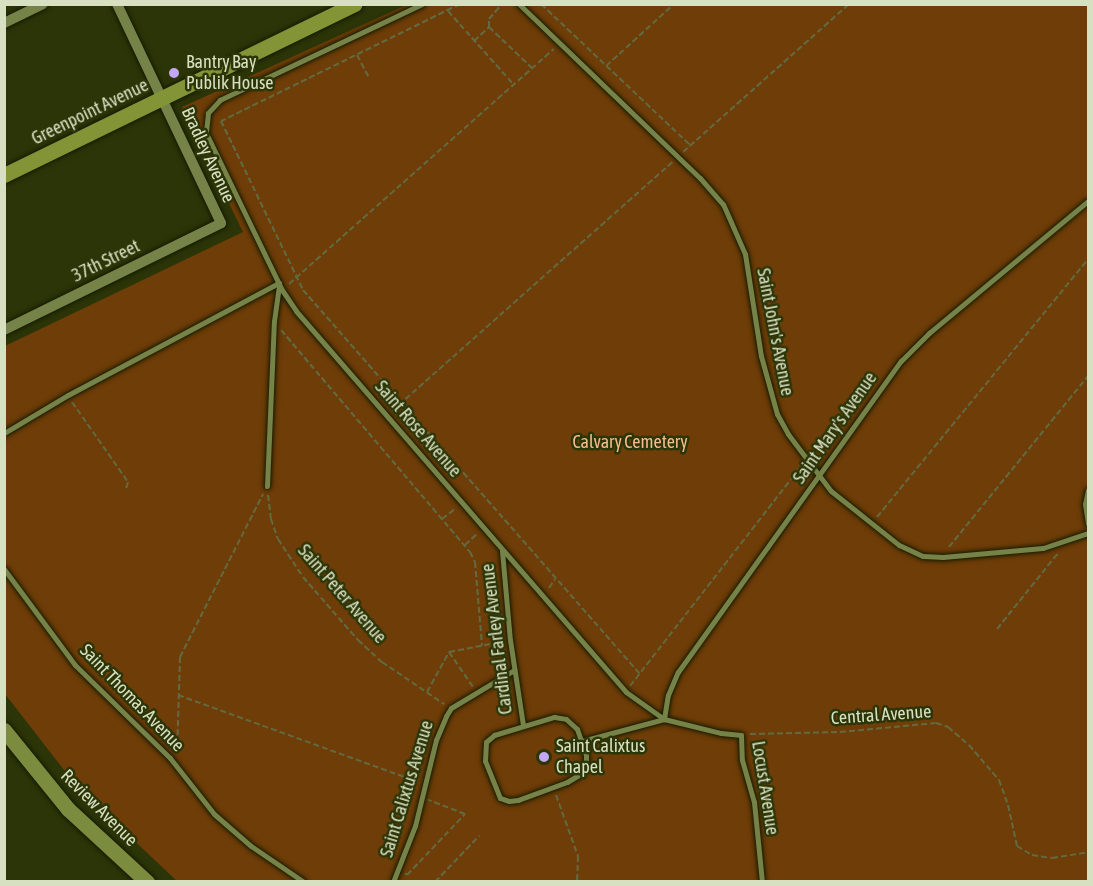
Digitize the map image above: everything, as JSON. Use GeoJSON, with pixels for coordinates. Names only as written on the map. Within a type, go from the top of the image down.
{"type":"FeatureCollection","features":[{"type":"Feature","properties":{"kind":"main road","name":"Greenpoint Avenue"},"geometry":{"type":"LineString","coordinates":[[4,175],[355,4]]}},
{"type":"Feature","properties":{"kind":"main road","name":"Review Avenue"},"geometry":{"type":"LineString","coordinates":[[4,730],[68,809],[147,882]]}},
{"type":"Feature","properties":{"kind":"street"},"geometry":{"type":"LineString","coordinates":[[4,23],[44,4]]}},
{"type":"Feature","properties":{"kind":"street","name":"Bradley Avenue"},"geometry":{"type":"LineString","coordinates":[[117,4],[221,223]]}},
{"type":"Feature","properties":{"kind":"street","name":"37th Street"},"geometry":{"type":"LineString","coordinates":[[5,328],[221,223]]}},
{"type":"Feature","properties":{"kind":"lane","name":"Saint Rose Avenue"},"geometry":{"type":"LineString","coordinates":[[422,4],[220,100],[210,108],[206,120],[208,138],[282,290],[296,310],[626,692],[664,719]]}},
{"type":"Feature","properties":{"kind":"lane","name":"Saint John's Avenue"},"geometry":{"type":"LineString","coordinates":[[519,4],[715,194],[738,233],[749,269],[761,356],[773,403],[788,434],[831,491],[916,555],[943,557],[1033,549],[1060,544],[1089,533]]}},
{"type":"Feature","properties":{"kind":"lane","name":"Saint Mary's Avenue"},"geometry":{"type":"LineString","coordinates":[[664,719],[668,695],[678,672],[910,351],[1089,201]]}},
{"type":"Feature","properties":{"kind":"lane"},"geometry":{"type":"LineString","coordinates":[[267,486],[274,321],[279,283]]}},
{"type":"Feature","properties":{"kind":"lane"},"geometry":{"type":"LineString","coordinates":[[4,432],[68,395],[279,283]]}},
{"type":"Feature","properties":{"kind":"lane"},"geometry":{"type":"LineString","coordinates":[[1089,490],[1085,504],[1089,524]]}},
{"type":"Feature","properties":{"kind":"lane","name":"Cardinal Farley Avenue"},"geometry":{"type":"LineString","coordinates":[[502,550],[510,640],[523,725]]}},
{"type":"Feature","properties":{"kind":"lane","name":"Saint Thomas Avenue"},"geometry":{"type":"LineString","coordinates":[[4,569],[75,665],[177,767],[221,821],[251,846],[304,882]]}},
{"type":"Feature","properties":{"kind":"lane","name":"Saint Calixtus Avenue"},"geometry":{"type":"LineString","coordinates":[[393,882],[412,835],[439,730],[451,708],[514,670]]}},
{"type":"Feature","properties":{"kind":"lane","name":"Cardinal Farley Avenue"},"geometry":{"type":"LineString","coordinates":[[554,717],[566,719],[574,725],[582,741],[586,754],[585,769],[578,777],[513,801],[500,798],[495,790],[485,761],[484,746],[494,735],[523,725],[554,717]]}},
{"type":"Feature","properties":{"kind":"lane"},"geometry":{"type":"LineString","coordinates":[[582,741],[664,719],[721,733],[741,735]]}},
{"type":"Feature","properties":{"kind":"lane","name":"Locust Avenue"},"geometry":{"type":"LineString","coordinates":[[741,735],[742,760],[754,802],[762,882]]}},
{"type":"Feature","properties":{"kind":"path"},"geometry":{"type":"LineString","coordinates":[[460,4],[221,121],[296,278],[316,307],[640,674]]}},
{"type":"Feature","properties":{"kind":"path"},"geometry":{"type":"LineString","coordinates":[[502,4],[489,18],[489,27],[532,68]]}},
{"type":"Feature","properties":{"kind":"path"},"geometry":{"type":"LineString","coordinates":[[541,4],[691,146]]}},
{"type":"Feature","properties":{"kind":"path"},"geometry":{"type":"LineString","coordinates":[[606,66],[674,4]]}},
{"type":"Feature","properties":{"kind":"path"},"geometry":{"type":"LineString","coordinates":[[400,404],[849,4]]}},
{"type":"Feature","properties":{"kind":"path"},"geometry":{"type":"LineString","coordinates":[[448,10],[514,85]]}},
{"type":"Feature","properties":{"kind":"path"},"geometry":{"type":"LineString","coordinates":[[474,41],[489,27]]}},
{"type":"Feature","properties":{"kind":"path"},"geometry":{"type":"LineString","coordinates":[[282,290],[559,44]]}},
{"type":"Feature","properties":{"kind":"path"},"geometry":{"type":"LineString","coordinates":[[357,55],[368,76]]}},
{"type":"Feature","properties":{"kind":"path"},"geometry":{"type":"LineString","coordinates":[[872,524],[1089,259]]}},
{"type":"Feature","properties":{"kind":"path"},"geometry":{"type":"LineString","coordinates":[[274,321],[465,545],[475,562],[482,646]]}},
{"type":"Feature","properties":{"kind":"path"},"geometry":{"type":"LineString","coordinates":[[943,557],[1089,376]]}},
{"type":"Feature","properties":{"kind":"path"},"geometry":{"type":"LineString","coordinates":[[68,395],[128,482],[126,489]]}},
{"type":"Feature","properties":{"kind":"path"},"geometry":{"type":"LineString","coordinates":[[626,692],[807,459]]}},
{"type":"Feature","properties":{"kind":"path"},"geometry":{"type":"LineString","coordinates":[[177,767],[180,657],[267,486]]}},
{"type":"Feature","properties":{"kind":"path","name":"Saint Peter Avenue"},"geometry":{"type":"LineString","coordinates":[[267,486],[274,529],[303,577],[358,640],[382,662],[451,708]]}},
{"type":"Feature","properties":{"kind":"path"},"geometry":{"type":"LineString","coordinates":[[442,519],[462,503]]}},
{"type":"Feature","properties":{"kind":"path"},"geometry":{"type":"LineString","coordinates":[[465,545],[484,528]]}},
{"type":"Feature","properties":{"kind":"path"},"geometry":{"type":"LineString","coordinates":[[997,629],[1062,549],[1060,544]]}},
{"type":"Feature","properties":{"kind":"path"},"geometry":{"type":"LineString","coordinates":[[542,595],[555,579]]}},
{"type":"Feature","properties":{"kind":"path"},"geometry":{"type":"LineString","coordinates":[[449,652],[510,640]]}},
{"type":"Feature","properties":{"kind":"path"},"geometry":{"type":"LineString","coordinates":[[427,692],[449,652]]}},
{"type":"Feature","properties":{"kind":"path"},"geometry":{"type":"LineString","coordinates":[[449,652],[478,693]]}},
{"type":"Feature","properties":{"kind":"path"},"geometry":{"type":"LineString","coordinates":[[178,695],[425,785]]}},
{"type":"Feature","properties":{"kind":"path","name":"Central Avenue"},"geometry":{"type":"LineString","coordinates":[[741,735],[840,732],[936,723],[948,727],[969,745],[999,780],[1008,805],[1017,846],[1023,851],[1041,857],[1089,852]]}},
{"type":"Feature","properties":{"kind":"path"},"geometry":{"type":"LineString","coordinates":[[554,787],[578,856],[577,882]]}},
{"type":"Feature","properties":{"kind":"path"},"geometry":{"type":"LineString","coordinates":[[399,867],[406,875],[465,814],[422,798]]}},
{"type":"Feature","properties":{"kind":"path"},"geometry":{"type":"LineString","coordinates":[[435,882],[479,836]]}},
{"type":"Feature","properties":{"kind":"green space","name":"Calvary Cemetery"},"geometry":{"type":"Polygon","coordinates":[[[406,5],[1088,5],[1088,881],[177,881],[78,788],[5,694],[5,346],[243,232],[182,107],[406,5]]]}},
{"type":"Feature","properties":{"kind":"place","name":"Bantry Bay Publik House"},"geometry":{"type":"Point","coordinates":[174,73]}},
{"type":"Feature","properties":{"kind":"place","name":"Saint Calixtus Chapel"},"geometry":{"type":"Point","coordinates":[544,757]}}]}
